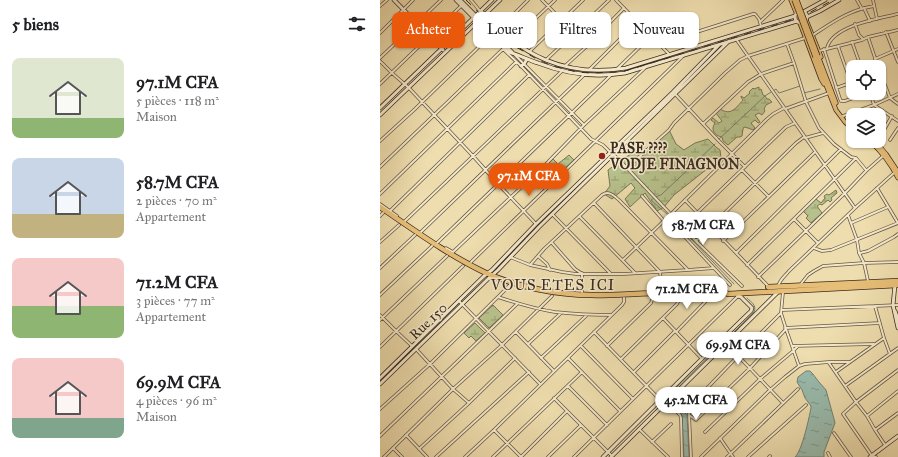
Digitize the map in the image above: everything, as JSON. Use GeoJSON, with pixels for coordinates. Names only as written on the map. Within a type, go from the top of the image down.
{"type":"FeatureCollection","features":[{"type":"Feature","properties":{"kind":"highway"},"geometry":{"type":"LineString","coordinates":[[380,206],[451,255],[490,274],[527,286],[553,291],[582,295],[605,295],[720,290],[728,294],[738,295],[800,286],[869,282],[897,284]]}},
{"type":"Feature","properties":{"kind":"highway"},"geometry":{"type":"LineString","coordinates":[[768,287],[780,289],[897,284]]}},
{"type":"Feature","properties":{"kind":"main road"},"geometry":{"type":"LineString","coordinates":[[394,0],[404,10]]}},
{"type":"Feature","properties":{"kind":"main road"},"geometry":{"type":"LineString","coordinates":[[456,0],[461,6],[473,15]]}},
{"type":"Feature","properties":{"kind":"main road"},"geometry":{"type":"LineString","coordinates":[[460,0],[473,14]]}},
{"type":"Feature","properties":{"kind":"main road"},"geometry":{"type":"LineString","coordinates":[[481,11],[492,0]]}},
{"type":"Feature","properties":{"kind":"main road"},"geometry":{"type":"LineString","coordinates":[[487,12],[500,0]]}},
{"type":"Feature","properties":{"kind":"main road"},"geometry":{"type":"LineString","coordinates":[[792,0],[796,14],[795,19],[805,37],[821,79],[823,83],[828,85]]}},
{"type":"Feature","properties":{"kind":"main road"},"geometry":{"type":"LineString","coordinates":[[792,0],[817,56]]}},
{"type":"Feature","properties":{"kind":"main road"},"geometry":{"type":"LineString","coordinates":[[798,0],[817,56],[838,110],[846,119]]}},
{"type":"Feature","properties":{"kind":"main road"},"geometry":{"type":"LineString","coordinates":[[798,0],[803,11],[807,13],[807,18],[829,79],[829,94],[839,116],[846,123]]}},
{"type":"Feature","properties":{"kind":"main road"},"geometry":{"type":"LineString","coordinates":[[522,48],[545,60],[565,66],[589,70],[626,68],[670,55],[760,24],[796,14],[825,0]]}},
{"type":"Feature","properties":{"kind":"main road"},"geometry":{"type":"LineString","coordinates":[[504,49],[562,71],[584,75],[611,75],[683,56],[736,39],[798,22],[804,22],[807,18],[839,0]]}},
{"type":"Feature","properties":{"kind":"main road"},"geometry":{"type":"LineString","coordinates":[[465,26],[473,18]]}},
{"type":"Feature","properties":{"kind":"main road"},"geometry":{"type":"LineString","coordinates":[[380,116],[473,27]]}},
{"type":"Feature","properties":{"kind":"main road"},"geometry":{"type":"LineString","coordinates":[[490,274],[510,257],[613,154],[676,95],[729,41]]}},
{"type":"Feature","properties":{"kind":"main road"},"geometry":{"type":"LineString","coordinates":[[490,274],[536,224],[673,92],[719,45]]}},
{"type":"Feature","properties":{"kind":"main road"},"geometry":{"type":"LineString","coordinates":[[380,108],[442,48],[446,52]]}},
{"type":"Feature","properties":{"kind":"main road"},"geometry":{"type":"LineString","coordinates":[[509,48],[514,53]]}},
{"type":"Feature","properties":{"kind":"main road"},"geometry":{"type":"LineString","coordinates":[[521,66],[528,59]]}},
{"type":"Feature","properties":{"kind":"main road"},"geometry":{"type":"LineString","coordinates":[[876,148],[896,172]]}},
{"type":"Feature","properties":{"kind":"main road"},"geometry":{"type":"LineString","coordinates":[[881,148],[886,154],[898,178]]}},
{"type":"Feature","properties":{"kind":"main road","name":"Rue 150"},"geometry":{"type":"LineString","coordinates":[[380,378],[459,301],[490,274]]}},
{"type":"Feature","properties":{"kind":"main road","name":"Rue 150"},"geometry":{"type":"LineString","coordinates":[[380,384],[462,304],[490,274]]}},
{"type":"Feature","properties":{"kind":"main road"},"geometry":{"type":"LineString","coordinates":[[897,284],[893,306],[898,328]]}},
{"type":"Feature","properties":{"kind":"main road"},"geometry":{"type":"LineString","coordinates":[[612,457],[780,289]]}},
{"type":"Feature","properties":{"kind":"main road"},"geometry":{"type":"LineString","coordinates":[[603,457],[752,310],[752,308],[742,297],[738,295]]}},
{"type":"Feature","properties":{"kind":"main road"},"geometry":{"type":"LineString","coordinates":[[893,306],[898,319]]}},
{"type":"Feature","properties":{"kind":"main road"},"geometry":{"type":"LineString","coordinates":[[871,456],[898,436]]}},
{"type":"Feature","properties":{"kind":"street"},"geometry":{"type":"LineString","coordinates":[[380,6],[387,0]]}},
{"type":"Feature","properties":{"kind":"street"},"geometry":{"type":"LineString","coordinates":[[380,33],[414,0]]}},
{"type":"Feature","properties":{"kind":"street"},"geometry":{"type":"LineString","coordinates":[[428,12],[441,0]]}},
{"type":"Feature","properties":{"kind":"street"},"geometry":{"type":"LineString","coordinates":[[471,0],[481,11]]}},
{"type":"Feature","properties":{"kind":"street"},"geometry":{"type":"LineString","coordinates":[[515,12],[528,0]]}},
{"type":"Feature","properties":{"kind":"street"},"geometry":{"type":"LineString","coordinates":[[542,0],[554,12]]}},
{"type":"Feature","properties":{"kind":"street"},"geometry":{"type":"LineString","coordinates":[[537,17],[555,0]]}},
{"type":"Feature","properties":{"kind":"street"},"geometry":{"type":"LineString","coordinates":[[570,12],[583,0]]}},
{"type":"Feature","properties":{"kind":"street"},"geometry":{"type":"LineString","coordinates":[[596,12],[609,0]]}},
{"type":"Feature","properties":{"kind":"street"},"geometry":{"type":"LineString","coordinates":[[616,0],[628,12]]}},
{"type":"Feature","properties":{"kind":"street"},"geometry":{"type":"LineString","coordinates":[[699,31],[753,14],[757,16],[760,24],[783,0]]}},
{"type":"Feature","properties":{"kind":"street"},"geometry":{"type":"LineString","coordinates":[[857,0],[870,20]]}},
{"type":"Feature","properties":{"kind":"street"},"geometry":{"type":"LineString","coordinates":[[873,0],[877,19]]}},
{"type":"Feature","properties":{"kind":"street"},"geometry":{"type":"LineString","coordinates":[[455,12],[461,6]]}},
{"type":"Feature","properties":{"kind":"street"},"geometry":{"type":"LineString","coordinates":[[813,35],[836,19],[863,8],[874,6]]}},
{"type":"Feature","properties":{"kind":"street"},"geometry":{"type":"LineString","coordinates":[[611,21],[624,8]]}},
{"type":"Feature","properties":{"kind":"street"},"geometry":{"type":"LineString","coordinates":[[846,100],[843,101],[840,99],[836,88],[826,49],[828,44],[843,30],[855,24],[898,14]]}},
{"type":"Feature","properties":{"kind":"street"},"geometry":{"type":"LineString","coordinates":[[855,24],[859,35],[863,40]]}},
{"type":"Feature","properties":{"kind":"street"},"geometry":{"type":"LineString","coordinates":[[819,51],[898,30]]}},
{"type":"Feature","properties":{"kind":"street"},"geometry":{"type":"LineString","coordinates":[[886,32],[898,62]]}},
{"type":"Feature","properties":{"kind":"street"},"geometry":{"type":"LineString","coordinates":[[528,52],[545,36]]}},
{"type":"Feature","properties":{"kind":"street"},"geometry":{"type":"LineString","coordinates":[[627,168],[669,130],[674,123],[735,64],[748,56],[805,37]]}},
{"type":"Feature","properties":{"kind":"street"},"geometry":{"type":"LineString","coordinates":[[868,37],[875,59],[898,49]]}},
{"type":"Feature","properties":{"kind":"street"},"geometry":{"type":"LineString","coordinates":[[736,39],[854,208]]}},
{"type":"Feature","properties":{"kind":"street"},"geometry":{"type":"LineString","coordinates":[[589,70],[619,40]]}},
{"type":"Feature","properties":{"kind":"street"},"geometry":{"type":"LineString","coordinates":[[852,42],[858,60]]}},
{"type":"Feature","properties":{"kind":"street"},"geometry":{"type":"LineString","coordinates":[[786,44],[794,63],[806,102],[817,124],[823,133],[841,149],[851,157],[856,158],[866,171]]}},
{"type":"Feature","properties":{"kind":"street"},"geometry":{"type":"LineString","coordinates":[[838,46],[846,67]]}},
{"type":"Feature","properties":{"kind":"street"},"geometry":{"type":"LineString","coordinates":[[392,47],[380,59],[536,224]]}},
{"type":"Feature","properties":{"kind":"street"},"geometry":{"type":"LineString","coordinates":[[380,84],[418,48]]}},
{"type":"Feature","properties":{"kind":"street"},"geometry":{"type":"LineString","coordinates":[[380,142],[478,48]]}},
{"type":"Feature","properties":{"kind":"street"},"geometry":{"type":"LineString","coordinates":[[545,60],[558,48]]}},
{"type":"Feature","properties":{"kind":"street"},"geometry":{"type":"LineString","coordinates":[[565,66],[585,48]]}},
{"type":"Feature","properties":{"kind":"street"},"geometry":{"type":"LineString","coordinates":[[617,69],[639,48]]}},
{"type":"Feature","properties":{"kind":"street"},"geometry":{"type":"LineString","coordinates":[[663,48],[670,55]]}},
{"type":"Feature","properties":{"kind":"street"},"geometry":{"type":"LineString","coordinates":[[380,167],[504,49],[591,139],[603,145],[610,152]]}},
{"type":"Feature","properties":{"kind":"street"},"geometry":{"type":"LineString","coordinates":[[514,53],[584,126]]}},
{"type":"Feature","properties":{"kind":"street"},"geometry":{"type":"LineString","coordinates":[[471,262],[683,56]]}},
{"type":"Feature","properties":{"kind":"street"},"geometry":{"type":"LineString","coordinates":[[380,194],[516,62]]}},
{"type":"Feature","properties":{"kind":"street"},"geometry":{"type":"LineString","coordinates":[[703,124],[748,82],[761,74],[794,63]]}},
{"type":"Feature","properties":{"kind":"street"},"geometry":{"type":"LineString","coordinates":[[380,206],[453,252],[647,66]]}},
{"type":"Feature","properties":{"kind":"street"},"geometry":{"type":"LineString","coordinates":[[405,222],[562,71]]}},
{"type":"Feature","properties":{"kind":"street"},"geometry":{"type":"LineString","coordinates":[[390,211],[529,75]]}},
{"type":"Feature","properties":{"kind":"street"},"geometry":{"type":"LineString","coordinates":[[420,232],[584,75]]}},
{"type":"Feature","properties":{"kind":"street"},"geometry":{"type":"LineString","coordinates":[[437,243],[611,75]]}},
{"type":"Feature","properties":{"kind":"street"},"geometry":{"type":"LineString","coordinates":[[836,88],[846,84]]}},
{"type":"Feature","properties":{"kind":"street"},"geometry":{"type":"LineString","coordinates":[[886,88],[890,98],[898,104]]}},
{"type":"Feature","properties":{"kind":"street"},"geometry":{"type":"LineString","coordinates":[[623,260],[770,116],[785,108],[829,94]]}},
{"type":"Feature","properties":{"kind":"street"},"geometry":{"type":"LineString","coordinates":[[843,116],[874,105],[898,94]]}},
{"type":"Feature","properties":{"kind":"street"},"geometry":{"type":"LineString","coordinates":[[676,95],[745,167]]}},
{"type":"Feature","properties":{"kind":"street"},"geometry":{"type":"LineString","coordinates":[[872,100],[874,105],[879,108]]}},
{"type":"Feature","properties":{"kind":"street"},"geometry":{"type":"LineString","coordinates":[[886,112],[898,121]]}},
{"type":"Feature","properties":{"kind":"street"},"geometry":{"type":"LineString","coordinates":[[886,126],[892,116]]}},
{"type":"Feature","properties":{"kind":"street"},"geometry":{"type":"LineString","coordinates":[[697,213],[786,127],[795,123]]}},
{"type":"Feature","properties":{"kind":"street"},"geometry":{"type":"LineString","coordinates":[[890,140],[898,128]]}},
{"type":"Feature","properties":{"kind":"street"},"geometry":{"type":"LineString","coordinates":[[696,241],[796,143],[805,137],[823,133]]}},
{"type":"Feature","properties":{"kind":"street"},"geometry":{"type":"LineString","coordinates":[[736,253],[841,149]]}},
{"type":"Feature","properties":{"kind":"street"},"geometry":{"type":"LineString","coordinates":[[724,241],[768,196],[815,152]]}},
{"type":"Feature","properties":{"kind":"street"},"geometry":{"type":"LineString","coordinates":[[613,154],[652,196],[742,286]]}},
{"type":"Feature","properties":{"kind":"street"},"geometry":{"type":"LineString","coordinates":[[758,277],[883,155]]}},
{"type":"Feature","properties":{"kind":"street"},"geometry":{"type":"LineString","coordinates":[[747,265],[856,158]]}},
{"type":"Feature","properties":{"kind":"street"},"geometry":{"type":"LineString","coordinates":[[742,170],[768,196]]}},
{"type":"Feature","properties":{"kind":"street"},"geometry":{"type":"LineString","coordinates":[[799,366],[786,329],[782,312],[779,283],[854,208],[896,172]]}},
{"type":"Feature","properties":{"kind":"street"},"geometry":{"type":"LineString","coordinates":[[814,248],[822,252],[826,252],[898,223],[877,188]]}},
{"type":"Feature","properties":{"kind":"street"},"geometry":{"type":"LineString","coordinates":[[530,265],[594,203],[605,193],[609,193],[619,200],[688,270]]}},
{"type":"Feature","properties":{"kind":"street"},"geometry":{"type":"LineString","coordinates":[[642,196],[664,221]]}},
{"type":"Feature","properties":{"kind":"street"},"geometry":{"type":"LineString","coordinates":[[685,200],[768,287]]}},
{"type":"Feature","properties":{"kind":"street"},"geometry":{"type":"LineString","coordinates":[[594,203],[660,272],[662,290]]}},
{"type":"Feature","properties":{"kind":"street"},"geometry":{"type":"LineString","coordinates":[[851,224],[888,207]]}},
{"type":"Feature","properties":{"kind":"street"},"geometry":{"type":"LineString","coordinates":[[380,216],[383,213]]}},
{"type":"Feature","properties":{"kind":"street"},"geometry":{"type":"LineString","coordinates":[[552,214],[610,273]]}},
{"type":"Feature","properties":{"kind":"street"},"geometry":{"type":"LineString","coordinates":[[848,215],[869,282]]}},
{"type":"Feature","properties":{"kind":"street"},"geometry":{"type":"LineString","coordinates":[[580,217],[634,273]]}},
{"type":"Feature","properties":{"kind":"street"},"geometry":{"type":"LineString","coordinates":[[667,218],[730,285]]}},
{"type":"Feature","properties":{"kind":"street"},"geometry":{"type":"LineString","coordinates":[[794,219],[819,244]]}},
{"type":"Feature","properties":{"kind":"street"},"geometry":{"type":"LineString","coordinates":[[380,242],[399,225]]}},
{"type":"Feature","properties":{"kind":"street"},"geometry":{"type":"LineString","coordinates":[[859,253],[873,248],[898,234]]}},
{"type":"Feature","properties":{"kind":"street"},"geometry":{"type":"LineString","coordinates":[[380,268],[415,235]]}},
{"type":"Feature","properties":{"kind":"street"},"geometry":{"type":"LineString","coordinates":[[552,243],[575,269],[581,273]]}},
{"type":"Feature","properties":{"kind":"street"},"geometry":{"type":"LineString","coordinates":[[380,295],[432,246]]}},
{"type":"Feature","properties":{"kind":"street"},"geometry":{"type":"LineString","coordinates":[[380,320],[447,256]]}},
{"type":"Feature","properties":{"kind":"street"},"geometry":{"type":"LineString","coordinates":[[538,256],[547,264],[550,270]]}},
{"type":"Feature","properties":{"kind":"street"},"geometry":{"type":"LineString","coordinates":[[510,257],[530,265],[566,273],[634,273],[714,268]]}},
{"type":"Feature","properties":{"kind":"street"},"geometry":{"type":"LineString","coordinates":[[800,286],[808,275],[824,266],[898,262]]}},
{"type":"Feature","properties":{"kind":"street"},"geometry":{"type":"LineString","coordinates":[[380,347],[463,266]]}},
{"type":"Feature","properties":{"kind":"street"},"geometry":{"type":"LineString","coordinates":[[581,273],[582,292]]}},
{"type":"Feature","properties":{"kind":"street"},"geometry":{"type":"LineString","coordinates":[[380,409],[430,364],[510,285]]}},
{"type":"Feature","properties":{"kind":"street"},"geometry":{"type":"LineString","coordinates":[[634,372],[707,300],[709,295]]}},
{"type":"Feature","properties":{"kind":"street"},"geometry":{"type":"LineString","coordinates":[[574,457],[738,295]]}},
{"type":"Feature","properties":{"kind":"street"},"geometry":{"type":"LineString","coordinates":[[384,457],[453,389],[516,332],[552,296]]}},
{"type":"Feature","properties":{"kind":"street"},"geometry":{"type":"LineString","coordinates":[[621,359],[677,304],[681,296]]}},
{"type":"Feature","properties":{"kind":"street"},"geometry":{"type":"LineString","coordinates":[[498,297],[517,304],[561,313],[587,315],[612,314]]}},
{"type":"Feature","properties":{"kind":"street"},"geometry":{"type":"LineString","coordinates":[[607,346],[651,304],[653,297]]}},
{"type":"Feature","properties":{"kind":"street"},"geometry":{"type":"LineString","coordinates":[[465,457],[622,305],[624,298]]}},
{"type":"Feature","properties":{"kind":"street"},"geometry":{"type":"LineString","coordinates":[[459,301],[540,385]]}},
{"type":"Feature","properties":{"kind":"street"},"geometry":{"type":"LineString","coordinates":[[380,436],[517,304]]}},
{"type":"Feature","properties":{"kind":"street"},"geometry":{"type":"LineString","coordinates":[[686,410],[782,312],[898,305]]}},
{"type":"Feature","properties":{"kind":"street"},"geometry":{"type":"LineString","coordinates":[[875,306],[890,354]]}},
{"type":"Feature","properties":{"kind":"street"},"geometry":{"type":"LineString","coordinates":[[528,344],[561,313]]}},
{"type":"Feature","properties":{"kind":"street"},"geometry":{"type":"LineString","coordinates":[[542,358],[587,315]]}},
{"type":"Feature","properties":{"kind":"street"},"geometry":{"type":"LineString","coordinates":[[380,316],[469,403]]}},
{"type":"Feature","properties":{"kind":"street"},"geometry":{"type":"LineString","coordinates":[[663,318],[702,359]]}},
{"type":"Feature","properties":{"kind":"street"},"geometry":{"type":"LineString","coordinates":[[668,392],[689,413],[689,415],[696,420],[750,368],[786,329],[880,323]]}},
{"type":"Feature","properties":{"kind":"street"},"geometry":{"type":"LineString","coordinates":[[516,332],[554,371]]}},
{"type":"Feature","properties":{"kind":"street"},"geometry":{"type":"LineString","coordinates":[[594,332],[661,400],[680,415],[682,457]]}},
{"type":"Feature","properties":{"kind":"street"},"geometry":{"type":"LineString","coordinates":[[836,372],[884,338]]}},
{"type":"Feature","properties":{"kind":"street"},"geometry":{"type":"LineString","coordinates":[[722,339],[783,404]]}},
{"type":"Feature","properties":{"kind":"street"},"geometry":{"type":"LineString","coordinates":[[792,346],[874,344]]}},
{"type":"Feature","properties":{"kind":"street"},"geometry":{"type":"LineString","coordinates":[[580,345],[633,399]]}},
{"type":"Feature","properties":{"kind":"street"},"geometry":{"type":"LineString","coordinates":[[705,432],[760,379],[798,346]]}},
{"type":"Feature","properties":{"kind":"street"},"geometry":{"type":"LineString","coordinates":[[845,386],[898,348]]}},
{"type":"Feature","properties":{"kind":"street"},"geometry":{"type":"LineString","coordinates":[[419,449],[515,358]]}},
{"type":"Feature","properties":{"kind":"street"},"geometry":{"type":"LineString","coordinates":[[568,358],[620,411]]}},
{"type":"Feature","properties":{"kind":"street"},"geometry":{"type":"LineString","coordinates":[[701,457],[784,376],[799,366],[829,362],[850,362]]}},
{"type":"Feature","properties":{"kind":"street"},"geometry":{"type":"LineString","coordinates":[[829,362],[886,446]]}},
{"type":"Feature","properties":{"kind":"street"},"geometry":{"type":"LineString","coordinates":[[876,457],[871,456],[843,414],[856,402],[898,370]]}},
{"type":"Feature","properties":{"kind":"street"},"geometry":{"type":"LineString","coordinates":[[436,457],[529,372]]}},
{"type":"Feature","properties":{"kind":"street"},"geometry":{"type":"LineString","coordinates":[[493,457],[582,372]]}},
{"type":"Feature","properties":{"kind":"street"},"geometry":{"type":"LineString","coordinates":[[568,385],[607,425]]}},
{"type":"Feature","properties":{"kind":"street"},"geometry":{"type":"LineString","coordinates":[[727,457],[798,389]]}},
{"type":"Feature","properties":{"kind":"street"},"geometry":{"type":"LineString","coordinates":[[867,416],[898,391]]}},
{"type":"Feature","properties":{"kind":"street"},"geometry":{"type":"LineString","coordinates":[[554,398],[612,457]]}},
{"type":"Feature","properties":{"kind":"street"},"geometry":{"type":"LineString","coordinates":[[748,457],[806,405]]}},
{"type":"Feature","properties":{"kind":"street"},"geometry":{"type":"LineString","coordinates":[[494,430],[521,457],[568,411]]}},
{"type":"Feature","properties":{"kind":"street"},"geometry":{"type":"LineString","coordinates":[[874,430],[898,413]]}},
{"type":"Feature","properties":{"kind":"street"},"geometry":{"type":"LineString","coordinates":[[689,415],[691,457]]}},
{"type":"Feature","properties":{"kind":"street"},"geometry":{"type":"LineString","coordinates":[[652,442],[672,424]]}},
{"type":"Feature","properties":{"kind":"street"},"geometry":{"type":"LineString","coordinates":[[548,457],[581,425]]}},
{"type":"Feature","properties":{"kind":"street"},"geometry":{"type":"LineString","coordinates":[[639,429],[668,457]]}},
{"type":"Feature","properties":{"kind":"street"},"geometry":{"type":"LineString","coordinates":[[834,432],[851,457]]}},
{"type":"Feature","properties":{"kind":"street"},"geometry":{"type":"LineString","coordinates":[[406,436],[427,457]]}},
{"type":"Feature","properties":{"kind":"street"},"geometry":{"type":"LineString","coordinates":[[720,438],[733,457]]}},
{"type":"Feature","properties":{"kind":"street"},"geometry":{"type":"LineString","coordinates":[[393,448],[402,457]]}},
{"type":"Feature","properties":{"kind":"street"},"geometry":{"type":"LineString","coordinates":[[828,453],[830,457]]}},
{"type":"Feature","properties":{"kind":"green space"},"geometry":{"type":"Polygon","coordinates":[[[759,87],[759,90],[761,89],[763,95],[772,102],[766,105],[764,109],[765,111],[762,115],[759,113],[755,115],[760,122],[758,123],[755,120],[751,123],[755,128],[753,130],[744,127],[742,136],[737,137],[728,145],[723,141],[722,137],[714,132],[713,128],[715,123],[711,120],[713,118],[719,123],[722,121],[716,113],[720,109],[727,112],[733,110],[743,100],[741,96],[744,98],[753,88],[759,87]]]}},
{"type":"Feature","properties":{"kind":"green space"},"geometry":{"type":"Polygon","coordinates":[[[669,130],[676,144],[684,150],[695,143],[708,139],[720,150],[721,158],[674,195],[664,207],[657,211],[645,193],[630,207],[625,199],[635,188],[631,183],[612,199],[604,194],[610,186],[608,170],[635,151],[650,148],[669,130]]]}},
{"type":"Feature","properties":{"kind":"green space"},"geometry":{"type":"Polygon","coordinates":[[[569,155],[574,160],[547,185],[537,174],[541,170],[543,171],[546,169],[546,166],[553,159],[558,164],[569,155]]]}},
{"type":"Feature","properties":{"kind":"green space"},"geometry":{"type":"Polygon","coordinates":[[[836,190],[837,193],[831,198],[832,200],[830,202],[828,200],[822,205],[820,204],[817,206],[822,213],[811,223],[806,218],[808,216],[803,211],[816,199],[821,203],[825,198],[824,196],[827,194],[829,195],[836,190]]]}},
{"type":"Feature","properties":{"kind":"green space"},"geometry":{"type":"Polygon","coordinates":[[[493,305],[503,315],[489,328],[479,318],[493,305]]]}},
{"type":"Feature","properties":{"kind":"green space"},"geometry":{"type":"Polygon","coordinates":[[[475,323],[485,333],[476,341],[471,336],[469,338],[464,333],[475,323]]]}},
{"type":"Feature","properties":{"kind":"water"},"geometry":{"type":"Polygon","coordinates":[[[806,371],[810,371],[826,390],[835,423],[824,452],[824,457],[795,457],[798,454],[803,441],[811,408],[797,382],[798,377],[806,371]]]}},
{"type":"Feature","properties":{"kind":"water"},"geometry":{"type":"Polygon","coordinates":[[[672,400],[687,416],[689,457],[684,457],[682,415],[670,403],[672,400]]]}},
{"type":"Feature","properties":{"kind":"waterway"},"geometry":{"type":"LineString","coordinates":[[773,91],[776,89],[779,93],[800,86]]}},
{"type":"Feature","properties":{"kind":"waterway"},"geometry":{"type":"LineString","coordinates":[[804,92],[820,89]]}},
{"type":"Feature","properties":{"kind":"waterway"},"geometry":{"type":"LineString","coordinates":[[718,140],[771,92]]}},
{"type":"Feature","properties":{"kind":"waterway"},"geometry":{"type":"LineString","coordinates":[[668,215],[651,200],[661,195],[715,144]]}},
{"type":"Feature","properties":{"kind":"waterway"},"geometry":{"type":"LineString","coordinates":[[670,217],[734,284]]}},
{"type":"Feature","properties":{"kind":"waterway"},"geometry":{"type":"LineString","coordinates":[[726,340],[754,312],[755,307],[747,298]]}},
{"type":"Feature","properties":{"kind":"waterway"},"geometry":{"type":"LineString","coordinates":[[672,392],[723,343]]}},
{"type":"Feature","properties":{"kind":"railway"},"geometry":{"type":"LineString","coordinates":[[466,0],[514,46],[538,60],[553,66],[577,72],[590,73],[625,71],[795,19],[833,0]]}},
{"type":"Feature","properties":{"kind":"place","name":"PASE ???? VODJE FINAGNON"},"geometry":{"type":"Point","coordinates":[602,156]}},
{"type":"Feature","properties":{"kind":"district","name":"VOUS ETES ICI"},"geometry":{"type":"Point","coordinates":[553,285]}}]}
